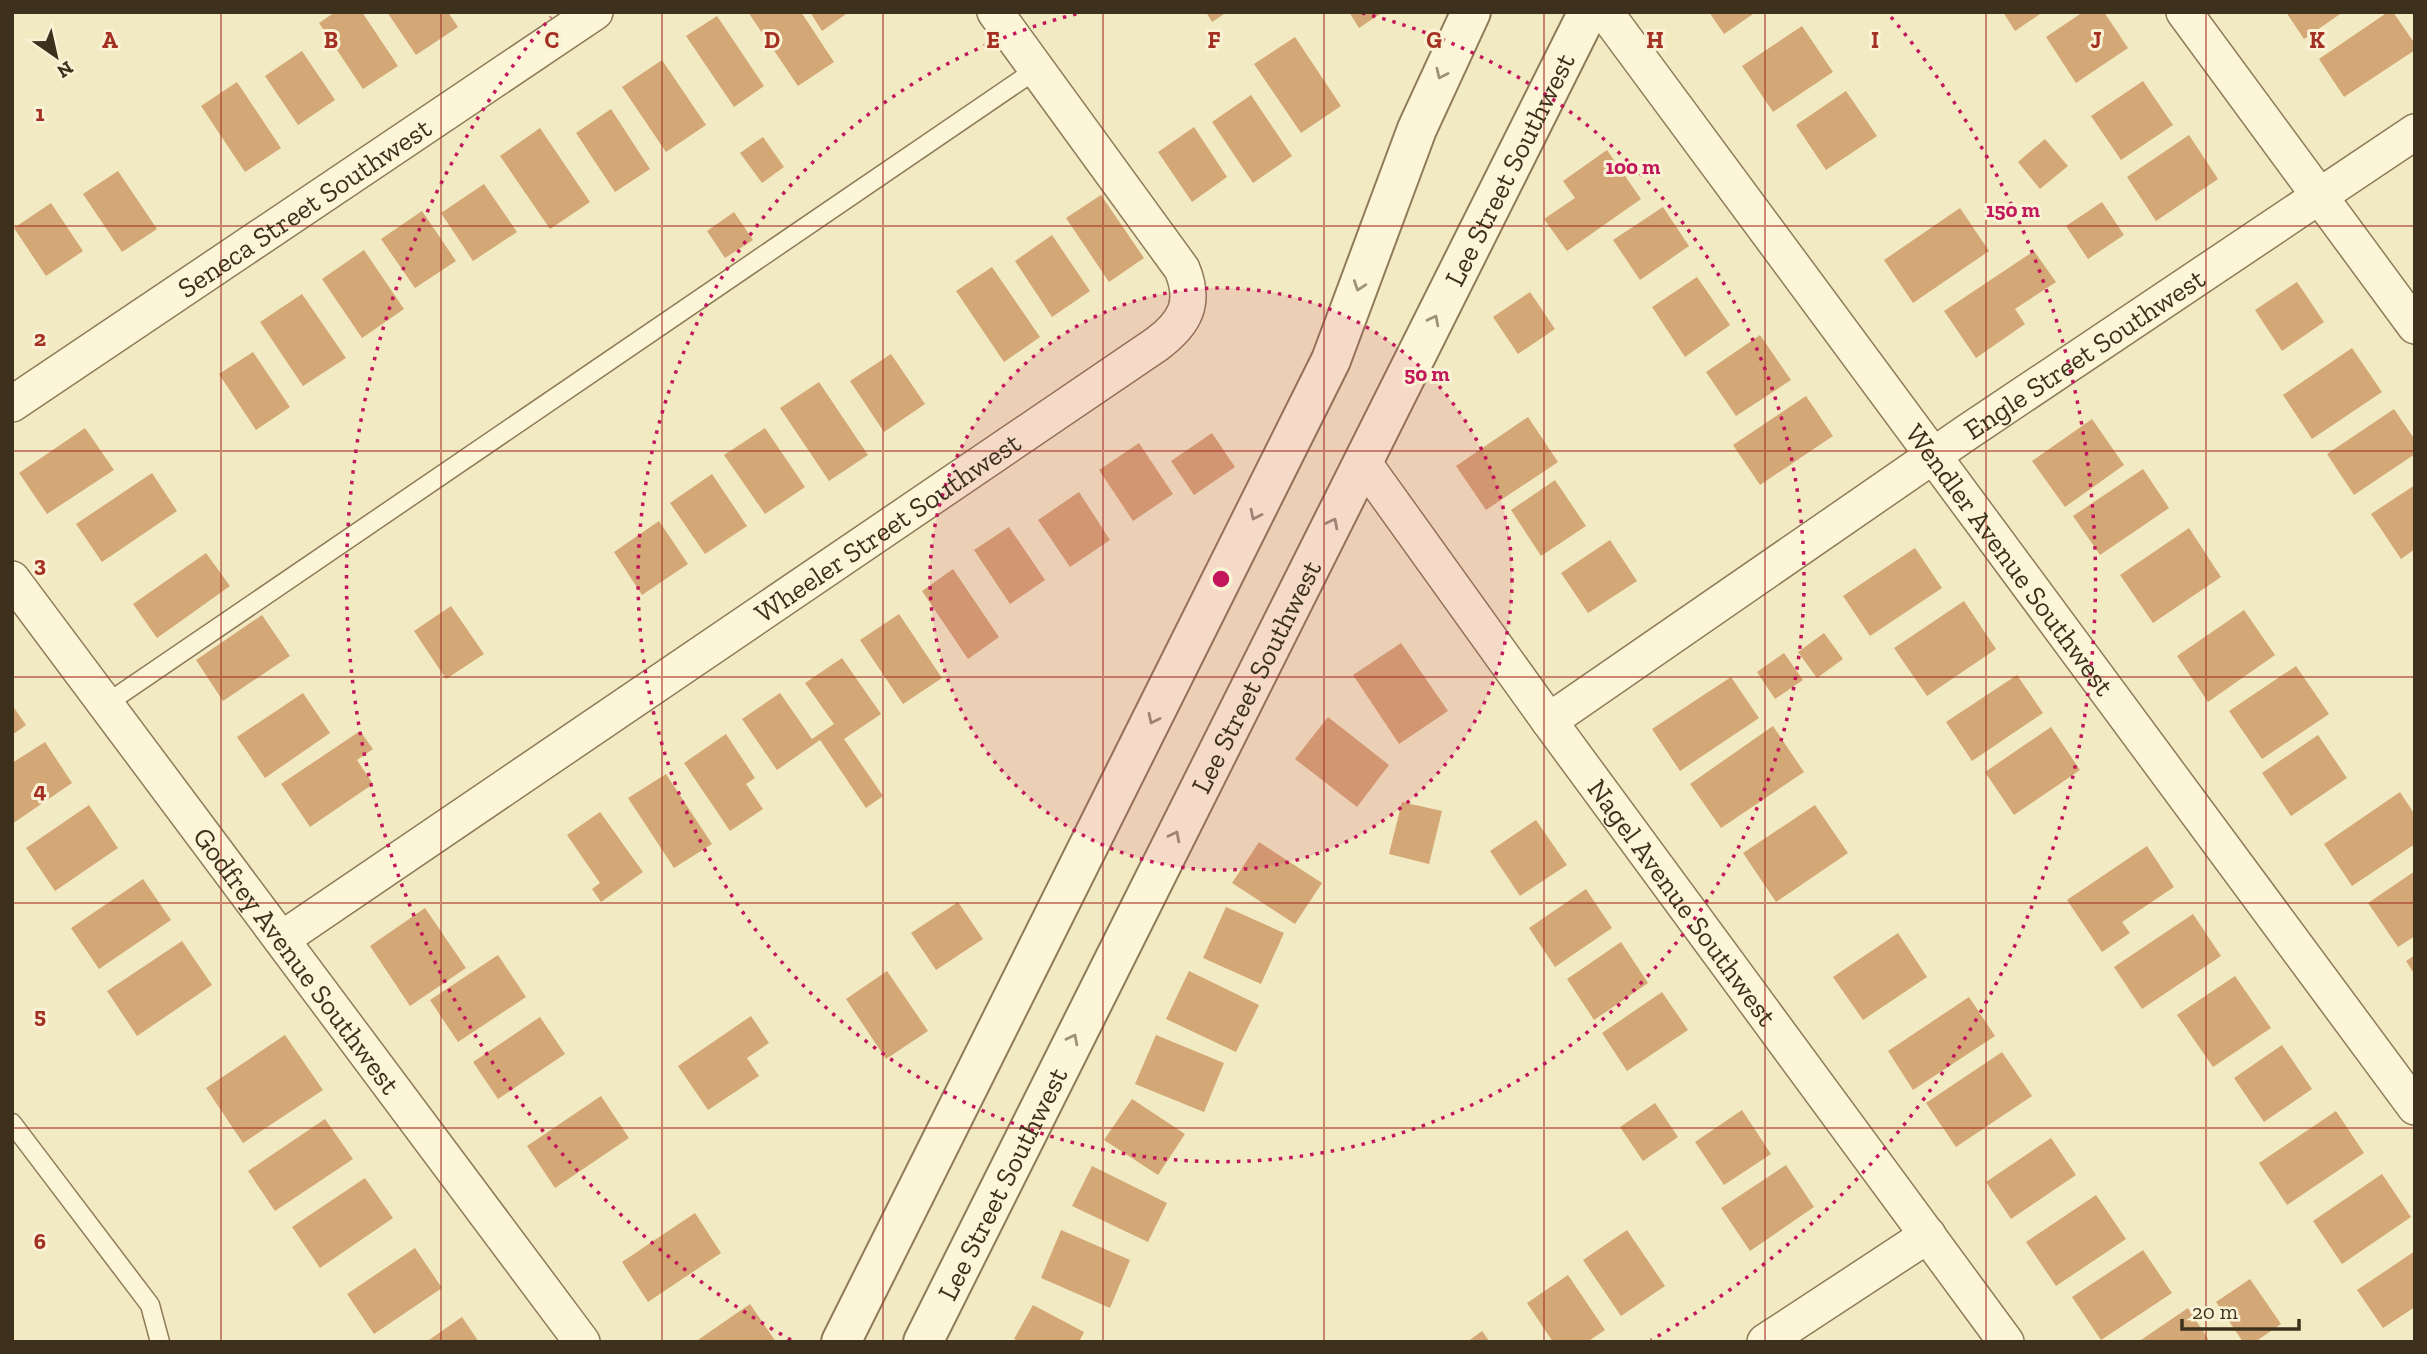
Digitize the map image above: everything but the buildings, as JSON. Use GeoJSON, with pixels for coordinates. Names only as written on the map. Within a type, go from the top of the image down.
{"type":"FeatureCollection","features":[{"type":"Feature","properties":{"kind":"street","name":"Seneca Street Southwest"},"geometry":{"type":"LineString","coordinates":[[12,404],[595,12]]}},
{"type":"Feature","properties":{"kind":"street","name":"Wheeler Street Southwest"},"geometry":{"type":"LineString","coordinates":[[282,939],[1171,333],[1182,320],[1189,293],[1182,269],[995,12]]}},
{"type":"Feature","properties":{"kind":"street"},"geometry":{"type":"LineString","coordinates":[[841,1342],[1331,360],[1417,129],[1471,12]]}},
{"type":"Feature","properties":{"kind":"street","name":"Lee Street Southwest"},"geometry":{"type":"LineString","coordinates":[[923,1342],[1588,12]]}},
{"type":"Feature","properties":{"kind":"street","name":"Wendler Avenue Southwest"},"geometry":{"type":"LineString","coordinates":[[1605,12],[2415,1107]]}},
{"type":"Feature","properties":{"kind":"street"},"geometry":{"type":"LineString","coordinates":[[2184,12],[2415,326]]}},
{"type":"Feature","properties":{"kind":"street","name":"Engle Street Southwest"},"geometry":{"type":"LineString","coordinates":[[1549,721],[1932,456],[2415,132]]}},
{"type":"Feature","properties":{"kind":"street","name":"Nagel Avenue Southwest"},"geometry":{"type":"LineString","coordinates":[[1363,462],[1549,721],[2006,1342]]}},
{"type":"Feature","properties":{"kind":"street","name":"Godfrey Avenue Southwest"},"geometry":{"type":"LineString","coordinates":[[12,579],[582,1342]]}},
{"type":"Feature","properties":{"kind":"street"},"geometry":{"type":"LineString","coordinates":[[1765,1342],[1928,1235]]}},
{"type":"Feature","properties":{"kind":"lane"},"geometry":{"type":"LineString","coordinates":[[106,704],[1037,69]]}},
{"type":"Feature","properties":{"kind":"lane"},"geometry":{"type":"LineString","coordinates":[[12,1123],[150,1305],[160,1342]]}}]}
